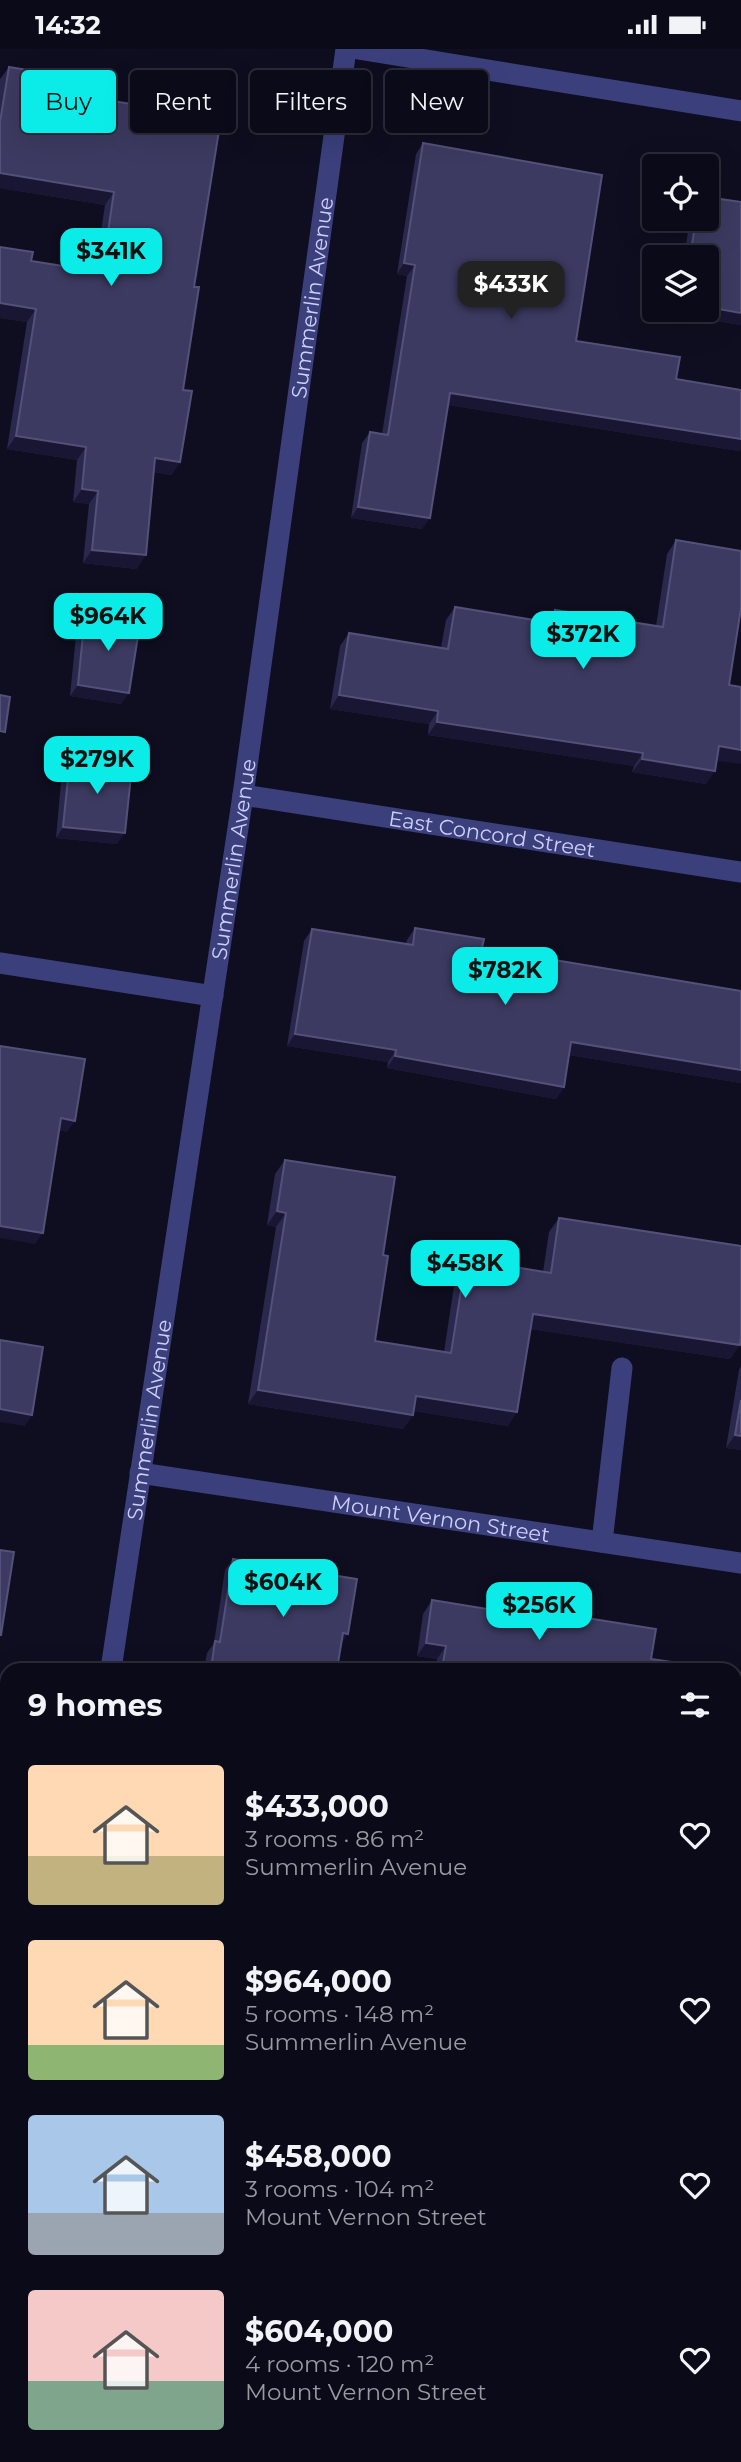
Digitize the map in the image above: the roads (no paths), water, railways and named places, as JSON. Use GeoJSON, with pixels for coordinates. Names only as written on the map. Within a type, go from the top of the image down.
{"type":"FeatureCollection","features":[{"type":"Feature","properties":{"kind":"street","name":"Summerlin Avenue"},"geometry":{"type":"LineString","coordinates":[[112,1663],[243,795],[346,49]]}},
{"type":"Feature","properties":{"kind":"street"},"geometry":{"type":"LineString","coordinates":[[358,49],[741,111]]}},
{"type":"Feature","properties":{"kind":"street","name":"East Concord Street"},"geometry":{"type":"LineString","coordinates":[[243,795],[741,872]]}},
{"type":"Feature","properties":{"kind":"street"},"geometry":{"type":"LineString","coordinates":[[0,963],[213,996]]}},
{"type":"Feature","properties":{"kind":"street"},"geometry":{"type":"LineString","coordinates":[[602,1542],[622,1368]]}},
{"type":"Feature","properties":{"kind":"street","name":"Mount Vernon Street"},"geometry":{"type":"LineString","coordinates":[[140,1473],[741,1563]]}}]}
